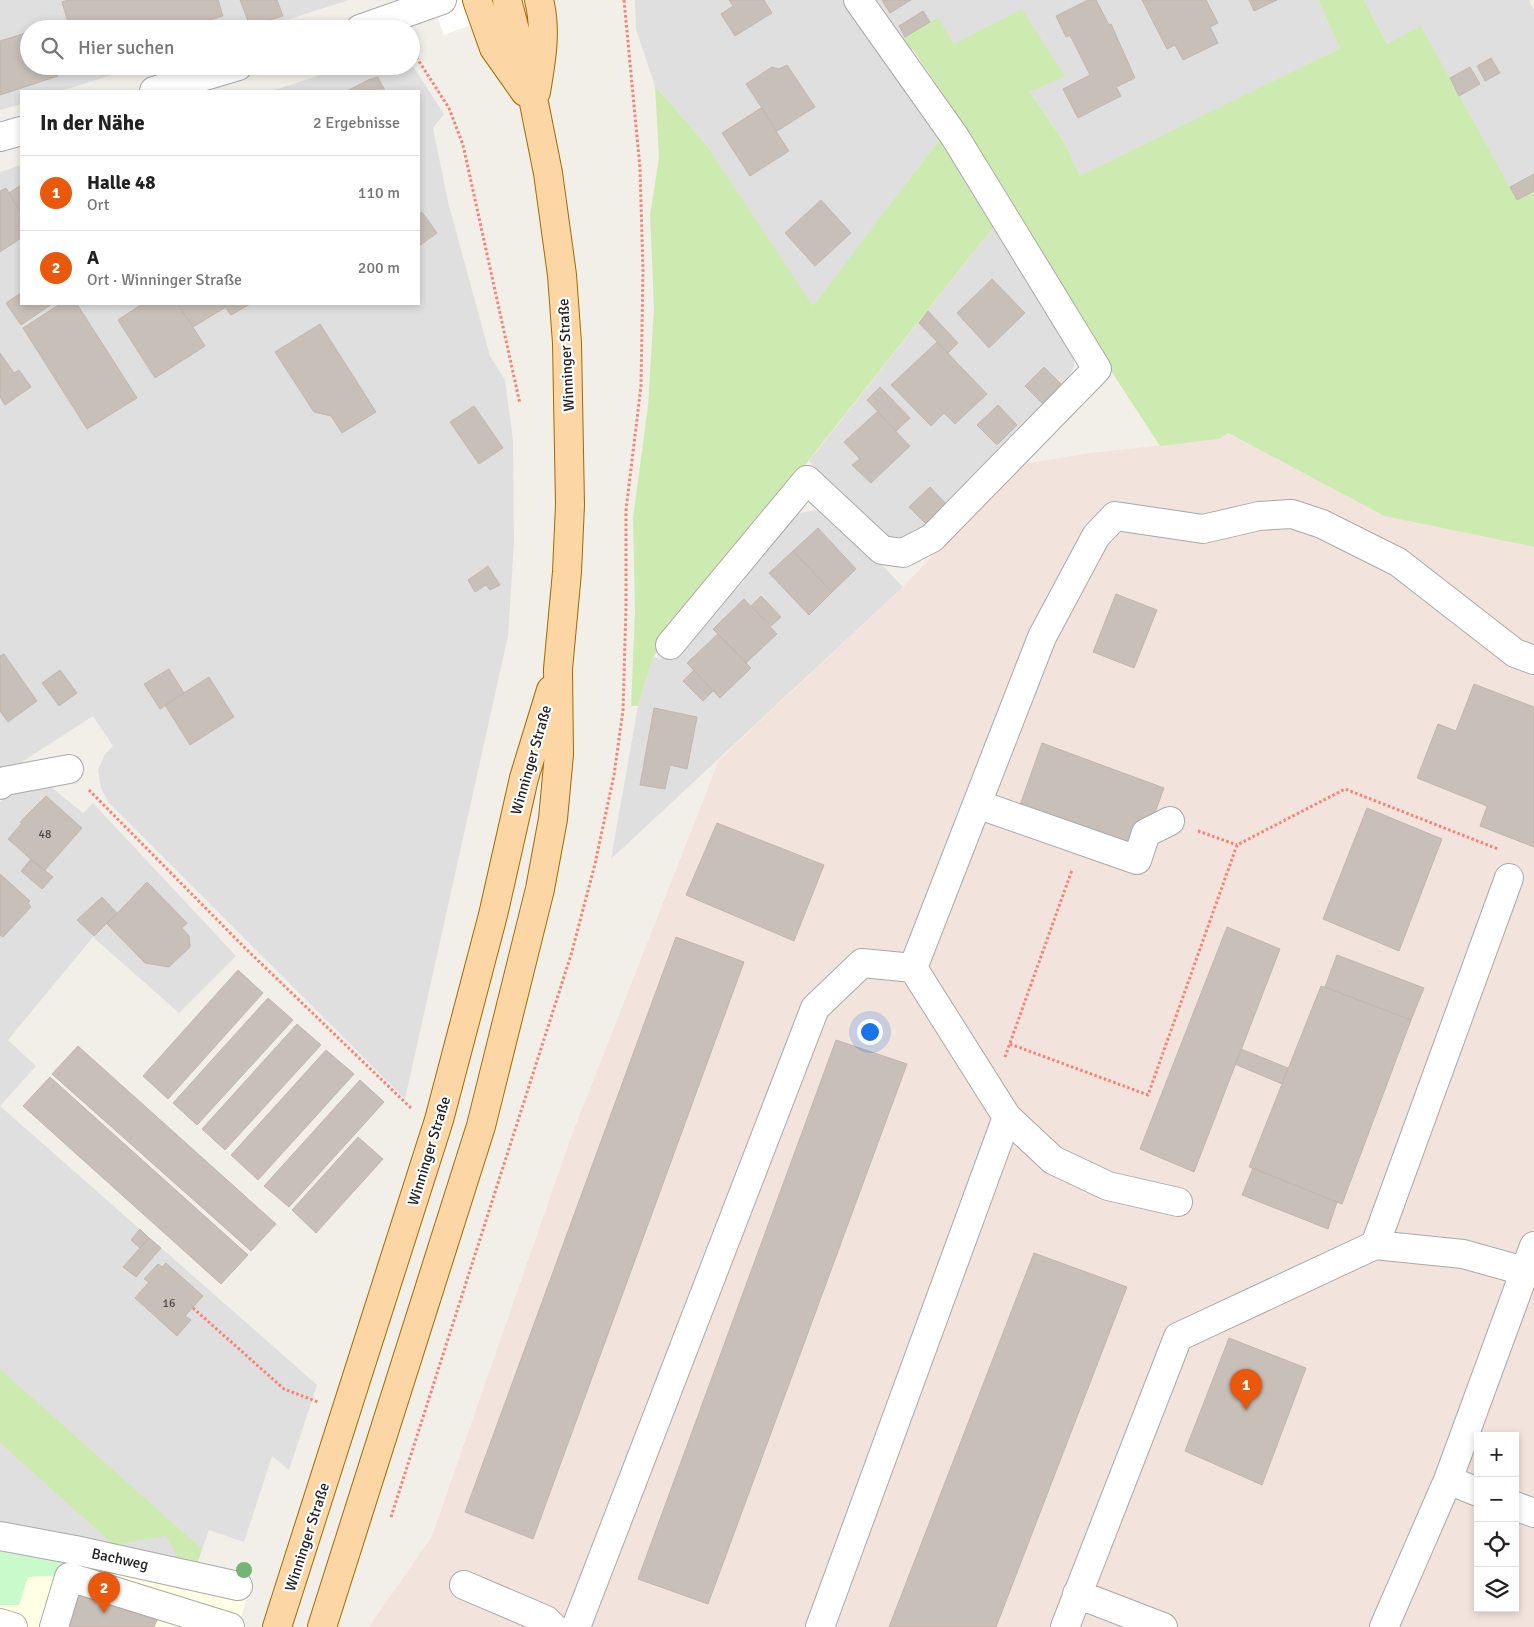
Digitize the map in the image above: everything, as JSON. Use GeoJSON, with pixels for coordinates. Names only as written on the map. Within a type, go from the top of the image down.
{"type":"FeatureCollection","features":[{"type":"Feature","properties":{"kind":"main road"},"geometry":{"type":"LineString","coordinates":[[477,0],[494,48],[534,103]]}},
{"type":"Feature","properties":{"kind":"main road"},"geometry":{"type":"LineString","coordinates":[[507,0],[534,103]]}},
{"type":"Feature","properties":{"kind":"main road"},"geometry":{"type":"LineString","coordinates":[[534,103],[542,50],[543,27],[539,0]]}},
{"type":"Feature","properties":{"kind":"main road","name":"Winninger Straße"},"geometry":{"type":"LineString","coordinates":[[322,1627],[481,1126],[540,889],[557,788],[559,754],[558,669],[567,572],[570,505],[567,343],[556,223],[534,103]]}},
{"type":"Feature","properties":{"kind":"main road","name":"Winninger Straße"},"geometry":{"type":"LineString","coordinates":[[278,1627],[439,1120],[493,915],[524,778],[558,669]]}},
{"type":"Feature","properties":{"kind":"street"},"geometry":{"type":"LineString","coordinates":[[670,645],[807,480],[882,550],[903,553],[932,538],[1097,369],[955,137],[858,0]]}},
{"type":"Feature","properties":{"kind":"street"},"geometry":{"type":"LineString","coordinates":[[386,20],[437,2]]}},
{"type":"Feature","properties":{"kind":"street"},"geometry":{"type":"LineString","coordinates":[[157,90],[208,75]]}},
{"type":"Feature","properties":{"kind":"street"},"geometry":{"type":"LineString","coordinates":[[0,137],[20,130]]}},
{"type":"Feature","properties":{"kind":"street"},"geometry":{"type":"LineString","coordinates":[[913,968],[1042,637],[1096,536],[1115,516],[1203,529],[1259,516],[1292,514],[1322,524],[1398,562],[1515,653],[1534,660]]}},
{"type":"Feature","properties":{"kind":"street"},"geometry":{"type":"LineString","coordinates":[[0,785],[5,781],[69,769]]}},
{"type":"Feature","properties":{"kind":"street"},"geometry":{"type":"LineString","coordinates":[[977,804],[1137,860],[1146,833],[1170,821]]}},
{"type":"Feature","properties":{"kind":"street"},"geometry":{"type":"LineString","coordinates":[[1375,1245],[1509,878]]}},
{"type":"Feature","properties":{"kind":"street"},"geometry":{"type":"LineString","coordinates":[[576,1627],[815,1008],[862,963],[913,968]]}},
{"type":"Feature","properties":{"kind":"street"},"geometry":{"type":"LineString","coordinates":[[913,968],[1007,1117],[1053,1160],[1108,1186],[1178,1202]]}},
{"type":"Feature","properties":{"kind":"street"},"geometry":{"type":"LineString","coordinates":[[820,1627],[1007,1117]]}},
{"type":"Feature","properties":{"kind":"street"},"geometry":{"type":"LineString","coordinates":[[1064,1627],[1178,1337],[1375,1245],[1463,1254],[1524,1271]]}},
{"type":"Feature","properties":{"kind":"street"},"geometry":{"type":"LineString","coordinates":[[1384,1627],[1448,1480],[1534,1246]]}},
{"type":"Feature","properties":{"kind":"street"},"geometry":{"type":"LineString","coordinates":[[1448,1480],[1474,1490]]}},
{"type":"Feature","properties":{"kind":"street"},"geometry":{"type":"LineString","coordinates":[[1519,1507],[1534,1513]]}},
{"type":"Feature","properties":{"kind":"street","name":"Bachweg"},"geometry":{"type":"LineString","coordinates":[[0,1536],[75,1550],[238,1586]]}},
{"type":"Feature","properties":{"kind":"street"},"geometry":{"type":"LineString","coordinates":[[54,1627],[69,1577],[230,1627]]}},
{"type":"Feature","properties":{"kind":"street"},"geometry":{"type":"LineString","coordinates":[[464,1585],[546,1620],[553,1627]]}},
{"type":"Feature","properties":{"kind":"street"},"geometry":{"type":"LineString","coordinates":[[1077,1594],[1162,1627]]}},
{"type":"Feature","properties":{"kind":"street"},"geometry":{"type":"LineString","coordinates":[[0,1623],[14,1627]]}},
{"type":"Feature","properties":{"kind":"path"},"geometry":{"type":"LineString","coordinates":[[624,0],[640,168],[643,270],[641,386],[626,510]]}},
{"type":"Feature","properties":{"kind":"path"},"geometry":{"type":"LineString","coordinates":[[420,63],[449,108],[464,145],[520,404]]}},
{"type":"Feature","properties":{"kind":"path"},"geometry":{"type":"LineString","coordinates":[[69,769],[245,948],[412,1109]]}},
{"type":"Feature","properties":{"kind":"path"},"geometry":{"type":"LineString","coordinates":[[1010,1044],[1148,1095],[1237,844],[1346,789],[1502,851]]}},
{"type":"Feature","properties":{"kind":"path"},"geometry":{"type":"LineString","coordinates":[[1170,821],[1237,844]]}},
{"type":"Feature","properties":{"kind":"path"},"geometry":{"type":"LineString","coordinates":[[992,1093],[1082,841]]}},
{"type":"Feature","properties":{"kind":"path"},"geometry":{"type":"LineString","coordinates":[[193,1308],[284,1389],[318,1402]]}},
{"type":"Feature","properties":{"kind":"shaded area"},"geometry":{"type":"Polygon","coordinates":[[[0,0],[349,0],[286,20],[20,20],[20,75],[112,75],[64,90],[20,90],[20,104],[0,110],[0,0]]]}},
{"type":"Feature","properties":{"kind":"shaded area"},"geometry":{"type":"Polygon","coordinates":[[[635,0],[847,0],[939,140],[813,307],[706,144],[655,86],[636,29],[635,0]]]}},
{"type":"Feature","properties":{"kind":"shaded area"},"geometry":{"type":"Polygon","coordinates":[[[870,0],[1318,0],[1340,48],[1080,177],[1064,142],[1030,92],[954,44],[898,42],[870,0]]]}},
{"type":"Feature","properties":{"kind":"shaded area"},"geometry":{"type":"Polygon","coordinates":[[[1364,0],[1529,0],[1534,10],[1534,191],[1517,200],[1421,27],[1387,44],[1364,0]]]}},
{"type":"Feature","properties":{"kind":"shaded area"},"geometry":{"type":"Polygon","coordinates":[[[321,75],[419,75],[444,114],[433,128],[448,202],[490,356],[505,380],[513,440],[514,543],[508,636],[405,1099],[108,802],[101,788],[98,770],[105,754],[113,746],[93,716],[5,773],[0,767],[0,172],[20,165],[20,305],[420,305],[420,90],[274,90],[321,75]]]}},
{"type":"Feature","properties":{"kind":"shaded area"},"geometry":{"type":"Polygon","coordinates":[[[995,225],[1074,352],[1074,366],[1065,385],[950,508],[902,544],[876,534],[809,461],[995,225]]]}},
{"type":"Feature","properties":{"kind":"shaded area"},"geometry":{"type":"Polygon","coordinates":[[[1227,433],[1384,516],[1534,547],[1534,1627],[369,1627],[432,1536],[570,1140],[719,760],[903,587],[1018,465],[1090,453],[1219,439],[1227,433]]]}},
{"type":"Feature","properties":{"kind":"shaded area"},"geometry":{"type":"Polygon","coordinates":[[[816,510],[826,512],[840,521],[903,587],[611,859],[638,706],[653,657],[661,659],[744,581],[744,572],[794,514],[816,510]]]}},
{"type":"Feature","properties":{"kind":"shaded area"},"geometry":{"type":"Polygon","coordinates":[[[41,785],[51,787],[83,813],[93,803],[236,956],[179,1013],[93,937],[8,1040],[36,1066],[0,1106],[0,802],[14,789],[41,785]]]}},
{"type":"Feature","properties":{"kind":"shaded area"},"geometry":{"type":"Polygon","coordinates":[[[0,1106],[317,1385],[289,1470],[272,1456],[244,1542],[209,1530],[196,1567],[0,1534],[0,1106]]]}},
{"type":"Feature","properties":{"kind":"shaded area"},"geometry":{"type":"Polygon","coordinates":[[[0,1553],[95,1561],[222,1590],[247,1598],[238,1627],[0,1627],[0,1553]]]}},
{"type":"Feature","properties":{"kind":"green space"},"geometry":{"type":"Polygon","coordinates":[[[1318,0],[1364,0],[1387,44],[1421,26],[1517,200],[1534,191],[1534,547],[1384,516],[1228,433],[1219,439],[1160,446],[975,162],[951,106],[914,51],[898,42],[938,17],[954,44],[1022,9],[1065,76],[1030,92],[1064,142],[1080,176],[1340,48],[1318,0]]]}},
{"type":"Feature","properties":{"kind":"green space"},"geometry":{"type":"Polygon","coordinates":[[[655,86],[706,144],[813,306],[939,140],[995,225],[653,657],[638,706],[631,706],[635,612],[633,518],[648,406],[654,307],[650,215],[659,158],[655,86]]]}},
{"type":"Feature","properties":{"kind":"green space"},"geometry":{"type":"Polygon","coordinates":[[[0,1369],[202,1549],[196,1567],[168,1559],[177,1556],[166,1536],[114,1545],[0,1443],[0,1369]]]}},
{"type":"Feature","properties":{"kind":"green space"},"geometry":{"type":"Polygon","coordinates":[[[0,1536],[75,1550],[66,1575],[28,1577],[19,1605],[0,1605],[0,1536]]]}},
{"type":"Feature","properties":{"kind":"pier"},"geometry":{"type":"Polygon","coordinates":[[[431,0],[539,0],[444,35],[431,0]]]}},
{"type":"Feature","properties":{"kind":"building"},"geometry":{"type":"Polygon","coordinates":[[[68,0],[218,0],[223,16],[211,20],[67,20],[62,2],[68,0]]]}},
{"type":"Feature","properties":{"kind":"building"},"geometry":{"type":"Polygon","coordinates":[[[240,0],[277,0],[283,16],[270,20],[248,20],[240,0]]]}},
{"type":"Feature","properties":{"kind":"building"},"geometry":{"type":"Polygon","coordinates":[[[729,0],[764,0],[772,13],[735,36],[721,14],[733,6],[729,0]]]}},
{"type":"Feature","properties":{"kind":"building"},"geometry":{"type":"Polygon","coordinates":[[[882,0],[911,0],[890,13],[882,0]]]}},
{"type":"Feature","properties":{"kind":"building"},"geometry":{"type":"Polygon","coordinates":[[[1088,0],[1096,0],[1109,25],[1111,24],[1135,78],[1116,87],[1121,96],[1078,118],[1063,89],[1090,75],[1070,35],[1066,37],[1056,16],[1088,0]]]}},
{"type":"Feature","properties":{"kind":"building"},"geometry":{"type":"Polygon","coordinates":[[[1142,0],[1206,0],[1218,23],[1210,27],[1218,43],[1183,60],[1175,45],[1167,49],[1142,0]]]}},
{"type":"Feature","properties":{"kind":"building"},"geometry":{"type":"Polygon","coordinates":[[[1249,0],[1277,0],[1254,11],[1249,0]]]}},
{"type":"Feature","properties":{"kind":"building"},"geometry":{"type":"Polygon","coordinates":[[[923,11],[930,22],[905,37],[899,26],[923,11]]]}},
{"type":"Feature","properties":{"kind":"building"},"geometry":{"type":"Polygon","coordinates":[[[20,35],[20,75],[58,76],[0,95],[0,41],[20,35]]]}},
{"type":"Feature","properties":{"kind":"building"},"geometry":{"type":"Polygon","coordinates":[[[1491,58],[1500,73],[1485,81],[1477,66],[1491,58]]]}},
{"type":"Feature","properties":{"kind":"building"},"geometry":{"type":"Polygon","coordinates":[[[787,65],[815,107],[777,131],[746,84],[772,67],[779,69],[787,65]]]}},
{"type":"Feature","properties":{"kind":"building"},"geometry":{"type":"Polygon","coordinates":[[[1470,67],[1480,84],[1459,96],[1450,78],[1470,67]]]}},
{"type":"Feature","properties":{"kind":"building"},"geometry":{"type":"Polygon","coordinates":[[[378,77],[384,90],[349,90],[378,77]]]}},
{"type":"Feature","properties":{"kind":"building"},"geometry":{"type":"Polygon","coordinates":[[[761,108],[789,151],[750,176],[722,133],[761,108]]]}},
{"type":"Feature","properties":{"kind":"building"},"geometry":{"type":"Polygon","coordinates":[[[1534,174],[1534,191],[1517,200],[1510,187],[1534,174]]]}},
{"type":"Feature","properties":{"kind":"building"},"geometry":{"type":"Polygon","coordinates":[[[20,186],[20,211],[9,193],[20,186]]]}},
{"type":"Feature","properties":{"kind":"building"},"geometry":{"type":"Polygon","coordinates":[[[6,188],[20,211],[20,239],[0,252],[0,191],[6,188]]]}},
{"type":"Feature","properties":{"kind":"building"},"geometry":{"type":"Polygon","coordinates":[[[821,200],[851,233],[815,266],[785,233],[821,200]]]}},
{"type":"Feature","properties":{"kind":"building"},"geometry":{"type":"Polygon","coordinates":[[[422,212],[437,233],[420,245],[420,213],[422,212]]]}},
{"type":"Feature","properties":{"kind":"building"},"geometry":{"type":"Polygon","coordinates":[[[992,279],[1025,313],[989,348],[957,313],[992,279]]]}},
{"type":"Feature","properties":{"kind":"building"},"geometry":{"type":"Polygon","coordinates":[[[20,294],[20,305],[51,305],[21,325],[6,303],[20,294]]]}},
{"type":"Feature","properties":{"kind":"building"},"geometry":{"type":"Polygon","coordinates":[[[58,305],[78,305],[137,398],[87,429],[23,328],[58,305]]]}},
{"type":"Feature","properties":{"kind":"building"},"geometry":{"type":"Polygon","coordinates":[[[140,305],[179,305],[205,346],[155,378],[118,320],[140,305]]]}},
{"type":"Feature","properties":{"kind":"building"},"geometry":{"type":"Polygon","coordinates":[[[179,305],[224,305],[226,307],[193,327],[179,305]]]}},
{"type":"Feature","properties":{"kind":"building"},"geometry":{"type":"Polygon","coordinates":[[[224,305],[248,305],[231,315],[224,305]]]}},
{"type":"Feature","properties":{"kind":"building"},"geometry":{"type":"Polygon","coordinates":[[[928,311],[958,343],[948,353],[919,323],[928,311]]]}},
{"type":"Feature","properties":{"kind":"building"},"geometry":{"type":"Polygon","coordinates":[[[320,324],[376,412],[342,433],[331,416],[314,412],[275,352],[320,324]]]}},
{"type":"Feature","properties":{"kind":"building"},"geometry":{"type":"Polygon","coordinates":[[[937,342],[987,394],[955,424],[944,413],[931,426],[891,385],[937,342]]]}},
{"type":"Feature","properties":{"kind":"building"},"geometry":{"type":"Polygon","coordinates":[[[0,353],[14,373],[19,370],[31,387],[5,405],[0,397],[0,353]]]}},
{"type":"Feature","properties":{"kind":"building"},"geometry":{"type":"Polygon","coordinates":[[[1044,367],[1063,386],[1044,405],[1025,386],[1044,367]]]}},
{"type":"Feature","properties":{"kind":"building"},"geometry":{"type":"Polygon","coordinates":[[[880,387],[910,418],[896,431],[867,400],[880,387]]]}},
{"type":"Feature","properties":{"kind":"building"},"geometry":{"type":"Polygon","coordinates":[[[998,405],[1017,425],[997,445],[977,425],[998,405]]]}},
{"type":"Feature","properties":{"kind":"building"},"geometry":{"type":"Polygon","coordinates":[[[474,406],[503,448],[479,464],[450,422],[474,406]]]}},
{"type":"Feature","properties":{"kind":"building"},"geometry":{"type":"Polygon","coordinates":[[[877,412],[910,446],[871,483],[852,465],[860,459],[844,442],[877,412]]]}},
{"type":"Feature","properties":{"kind":"building"},"geometry":{"type":"Polygon","coordinates":[[[930,487],[950,508],[929,527],[909,507],[930,487]]]}},
{"type":"Feature","properties":{"kind":"building"},"geometry":{"type":"Polygon","coordinates":[[[818,528],[856,569],[832,592],[793,551],[818,528]]]}},
{"type":"Feature","properties":{"kind":"building"},"geometry":{"type":"Polygon","coordinates":[[[793,551],[832,592],[809,615],[769,573],[793,551]]]}},
{"type":"Feature","properties":{"kind":"building"},"geometry":{"type":"Polygon","coordinates":[[[488,566],[500,585],[490,590],[486,585],[475,592],[468,580],[488,566]]]}},
{"type":"Feature","properties":{"kind":"building"},"geometry":{"type":"Polygon","coordinates":[[[1116,594],[1157,610],[1134,668],[1093,652],[1116,594]]]}},
{"type":"Feature","properties":{"kind":"building"},"geometry":{"type":"Polygon","coordinates":[[[761,596],[781,617],[771,626],[751,606],[761,596]]]}},
{"type":"Feature","properties":{"kind":"building"},"geometry":{"type":"Polygon","coordinates":[[[744,599],[777,634],[746,663],[713,629],[744,599]]]}},
{"type":"Feature","properties":{"kind":"building"},"geometry":{"type":"Polygon","coordinates":[[[718,634],[751,668],[720,698],[687,663],[718,634]]]}},
{"type":"Feature","properties":{"kind":"building"},"geometry":{"type":"Polygon","coordinates":[[[4,654],[37,701],[8,722],[0,711],[0,656],[4,654]]]}},
{"type":"Feature","properties":{"kind":"building"},"geometry":{"type":"Polygon","coordinates":[[[169,669],[184,693],[160,709],[144,684],[169,669]]]}},
{"type":"Feature","properties":{"kind":"building"},"geometry":{"type":"Polygon","coordinates":[[[60,670],[77,693],[59,706],[42,683],[60,670]]]}},
{"type":"Feature","properties":{"kind":"building"},"geometry":{"type":"Polygon","coordinates":[[[694,670],[713,691],[703,701],[683,681],[694,670]]]}},
{"type":"Feature","properties":{"kind":"building"},"geometry":{"type":"Polygon","coordinates":[[[209,677],[234,717],[190,745],[165,705],[209,677]]]}},
{"type":"Feature","properties":{"kind":"building"},"geometry":{"type":"Polygon","coordinates":[[[1474,684],[1534,707],[1534,847],[1480,826],[1487,806],[1417,778],[1438,724],[1456,731],[1474,684]]]}},
{"type":"Feature","properties":{"kind":"building"},"geometry":{"type":"Polygon","coordinates":[[[654,708],[697,717],[687,769],[670,765],[665,789],[640,785],[654,708]]]}},
{"type":"Feature","properties":{"kind":"building"},"geometry":{"type":"Polygon","coordinates":[[[1042,743],[1164,788],[1150,826],[1130,846],[1020,805],[1042,743]]]}},
{"type":"Feature","properties":{"kind":"building"},"geometry":{"type":"Polygon","coordinates":[[[46,796],[82,828],[44,871],[8,839],[22,823],[20,822],[46,796]]]}},
{"type":"Feature","properties":{"kind":"building"},"geometry":{"type":"Polygon","coordinates":[[[1367,808],[1442,839],[1399,951],[1323,919],[1367,808]]]}},
{"type":"Feature","properties":{"kind":"building"},"geometry":{"type":"Polygon","coordinates":[[[717,823],[824,865],[794,941],[686,895],[717,823]]]}},
{"type":"Feature","properties":{"kind":"building"},"geometry":{"type":"Polygon","coordinates":[[[31,859],[53,877],[42,889],[21,871],[31,859]]]}},
{"type":"Feature","properties":{"kind":"building"},"geometry":{"type":"Polygon","coordinates":[[[0,874],[30,901],[28,903],[31,907],[3,937],[0,935],[0,874]]]}},
{"type":"Feature","properties":{"kind":"building"},"geometry":{"type":"Polygon","coordinates":[[[147,882],[187,923],[182,928],[189,936],[190,947],[169,967],[145,963],[107,924],[147,882]]]}},
{"type":"Feature","properties":{"kind":"building"},"geometry":{"type":"Polygon","coordinates":[[[102,897],[117,913],[94,936],[77,920],[102,897]]]}},
{"type":"Feature","properties":{"kind":"building"},"geometry":{"type":"Polygon","coordinates":[[[1227,927],[1280,949],[1194,1172],[1140,1149],[1227,927]]]}},
{"type":"Feature","properties":{"kind":"building"},"geometry":{"type":"Polygon","coordinates":[[[676,937],[744,962],[533,1539],[465,1512],[676,937]]]}},
{"type":"Feature","properties":{"kind":"building"},"geometry":{"type":"Polygon","coordinates":[[[1337,955],[1424,988],[1411,1020],[1325,987],[1337,955]]]}},
{"type":"Feature","properties":{"kind":"building"},"geometry":{"type":"Polygon","coordinates":[[[238,970],[263,993],[168,1099],[143,1076],[238,970]]]}},
{"type":"Feature","properties":{"kind":"building"},"geometry":{"type":"Polygon","coordinates":[[[1321,986],[1411,1020],[1342,1204],[1249,1167],[1321,986]]]}},
{"type":"Feature","properties":{"kind":"building"},"geometry":{"type":"Polygon","coordinates":[[[268,998],[293,1020],[197,1125],[173,1103],[268,998]]]}},
{"type":"Feature","properties":{"kind":"building"},"geometry":{"type":"Polygon","coordinates":[[[297,1024],[321,1045],[225,1150],[202,1129],[297,1024]]]}},
{"type":"Feature","properties":{"kind":"building"},"geometry":{"type":"Polygon","coordinates":[[[836,1040],[907,1064],[708,1604],[638,1579],[836,1040]]]}},
{"type":"Feature","properties":{"kind":"building"},"geometry":{"type":"Polygon","coordinates":[[[78,1046],[276,1224],[251,1251],[52,1074],[78,1046]]]}},
{"type":"Feature","properties":{"kind":"building"},"geometry":{"type":"Polygon","coordinates":[[[1241,1049],[1288,1068],[1282,1084],[1235,1064],[1241,1049]]]}},
{"type":"Feature","properties":{"kind":"building"},"geometry":{"type":"Polygon","coordinates":[[[326,1050],[354,1074],[258,1180],[231,1155],[326,1050]]]}},
{"type":"Feature","properties":{"kind":"building"},"geometry":{"type":"Polygon","coordinates":[[[50,1077],[248,1255],[221,1284],[23,1106],[50,1077]]]}},
{"type":"Feature","properties":{"kind":"building"},"geometry":{"type":"Polygon","coordinates":[[[360,1080],[384,1102],[289,1207],[264,1186],[360,1080]]]}},
{"type":"Feature","properties":{"kind":"building"},"geometry":{"type":"Polygon","coordinates":[[[358,1137],[383,1159],[316,1233],[292,1210],[358,1137]]]}},
{"type":"Feature","properties":{"kind":"building"},"geometry":{"type":"Polygon","coordinates":[[[1253,1168],[1337,1202],[1328,1229],[1242,1195],[1253,1168]]]}},
{"type":"Feature","properties":{"kind":"building"},"geometry":{"type":"Polygon","coordinates":[[[140,1229],[149,1238],[140,1248],[131,1240],[140,1229]]]}},
{"type":"Feature","properties":{"kind":"building"},"geometry":{"type":"Polygon","coordinates":[[[149,1238],[161,1248],[136,1277],[123,1267],[149,1238]]]}},
{"type":"Feature","properties":{"kind":"building"},"geometry":{"type":"Polygon","coordinates":[[[1034,1253],[1127,1287],[996,1627],[889,1627],[1034,1253]]]}},
{"type":"Feature","properties":{"kind":"building"},"geometry":{"type":"Polygon","coordinates":[[[166,1263],[203,1296],[185,1316],[191,1320],[177,1336],[135,1298],[149,1282],[144,1279],[158,1264],[162,1267],[166,1263]]]}},
{"type":"Feature","properties":{"kind":"building"},"geometry":{"type":"Polygon","coordinates":[[[1229,1338],[1306,1368],[1262,1485],[1185,1451],[1229,1338]]]}},
{"type":"Feature","properties":{"kind":"building"},"geometry":{"type":"Polygon","coordinates":[[[79,1595],[157,1620],[154,1627],[69,1627],[79,1595]]]}},
{"type":"Feature","properties":{"kind":"place","name":"Halle 48"},"geometry":{"type":"Point","coordinates":[1246,1410]}},
{"type":"Feature","properties":{"kind":"place","name":"A"},"geometry":{"type":"Point","coordinates":[104,1613]}}]}
